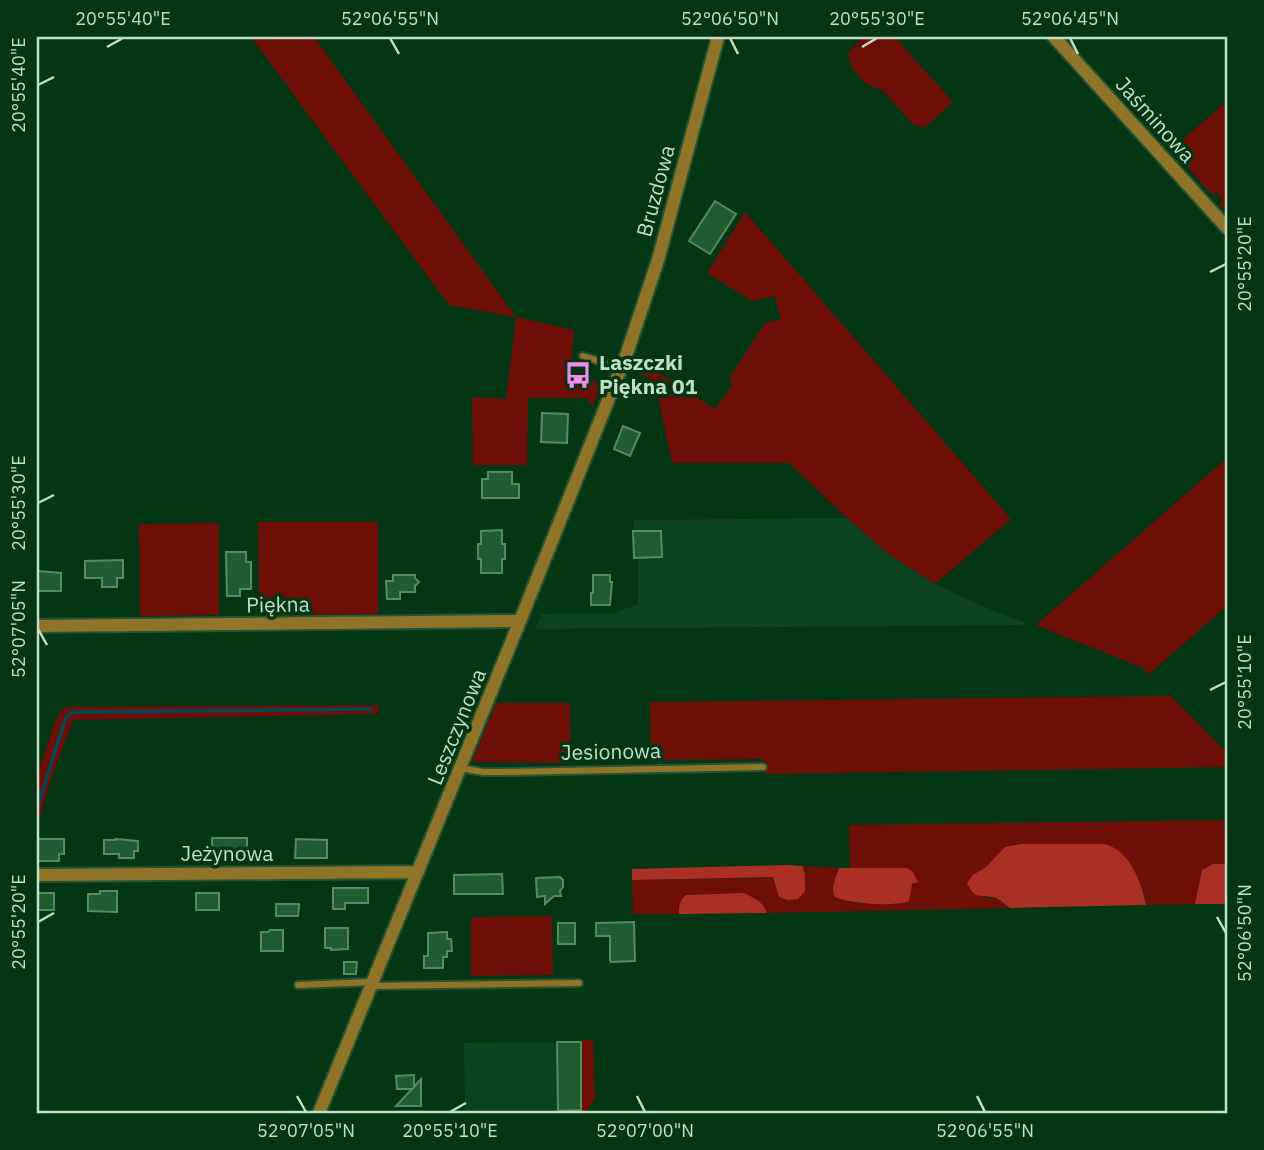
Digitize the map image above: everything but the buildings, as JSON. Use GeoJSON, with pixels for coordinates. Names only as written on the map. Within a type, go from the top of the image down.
{"type":"FeatureCollection","features":[{"type":"Feature","properties":{"kind":"street","name":"Bruzdowa"},"geometry":{"type":"LineString","coordinates":[[627,353],[658,260],[718,37]]}},
{"type":"Feature","properties":{"kind":"street","name":"Jaśminowa"},"geometry":{"type":"LineString","coordinates":[[1054,37],[1226,225]]}},
{"type":"Feature","properties":{"kind":"street","name":"Leszczynowa"},"geometry":{"type":"LineString","coordinates":[[319,1113],[627,353]]}},
{"type":"Feature","properties":{"kind":"street","name":"Piękna"},"geometry":{"type":"LineString","coordinates":[[37,626],[520,621]]}},
{"type":"Feature","properties":{"kind":"street","name":"Jeżynowa"},"geometry":{"type":"LineString","coordinates":[[37,875],[418,872]]}},
{"type":"Feature","properties":{"kind":"lane"},"geometry":{"type":"LineString","coordinates":[[583,356],[621,368]]}},
{"type":"Feature","properties":{"kind":"lane","name":"Jesionowa"},"geometry":{"type":"LineString","coordinates":[[460,768],[502,772],[762,767]]}},
{"type":"Feature","properties":{"kind":"lane"},"geometry":{"type":"LineString","coordinates":[[298,985],[579,983]]}},
{"type":"Feature","properties":{"kind":"shaded area"},"geometry":{"type":"Polygon","coordinates":[[[251,37],[314,37],[516,317],[449,305],[251,37]]]}},
{"type":"Feature","properties":{"kind":"shaded area"},"geometry":{"type":"Polygon","coordinates":[[[863,37],[895,37],[953,102],[924,128],[913,124],[883,91],[866,84],[852,68],[848,53],[863,37]]]}},
{"type":"Feature","properties":{"kind":"shaded area"},"geometry":{"type":"Polygon","coordinates":[[[1227,101],[1227,208],[1223,208],[1219,204],[1223,200],[1216,192],[1212,195],[1172,149],[1227,101]]]}},
{"type":"Feature","properties":{"kind":"shaded area"},"geometry":{"type":"Polygon","coordinates":[[[745,212],[1011,519],[935,584],[890,555],[789,463],[672,463],[655,382],[633,369],[633,357],[715,409],[732,386],[730,377],[765,323],[781,319],[775,296],[752,301],[707,273],[745,212]]]}},
{"type":"Feature","properties":{"kind":"shaded area"},"geometry":{"type":"Polygon","coordinates":[[[516,317],[574,330],[570,381],[603,382],[593,406],[586,398],[528,398],[527,465],[473,465],[472,397],[506,399],[516,317]]]}},
{"type":"Feature","properties":{"kind":"shaded area"},"geometry":{"type":"Polygon","coordinates":[[[1227,458],[1227,606],[1149,674],[1143,668],[1036,625],[1227,458]]]}},
{"type":"Feature","properties":{"kind":"shaded area"},"geometry":{"type":"Polygon","coordinates":[[[847,518],[890,555],[935,584],[1026,623],[535,629],[542,614],[615,613],[638,604],[638,558],[634,558],[634,520],[847,518]]]}},
{"type":"Feature","properties":{"kind":"shaded area"},"geometry":{"type":"Polygon","coordinates":[[[258,522],[378,522],[378,614],[259,615],[258,522]]]}},
{"type":"Feature","properties":{"kind":"shaded area"},"geometry":{"type":"Polygon","coordinates":[[[219,523],[219,615],[140,616],[139,524],[219,523]]]}},
{"type":"Feature","properties":{"kind":"shaded area"},"geometry":{"type":"Polygon","coordinates":[[[1171,696],[1227,753],[1227,767],[765,774],[764,759],[651,760],[650,702],[1171,696]]]}},
{"type":"Feature","properties":{"kind":"shaded area"},"geometry":{"type":"Polygon","coordinates":[[[496,703],[570,703],[571,763],[472,762],[496,703]]]}},
{"type":"Feature","properties":{"kind":"shaded area"},"geometry":{"type":"Polygon","coordinates":[[[379,705],[378,714],[73,720],[50,782],[37,828],[37,776],[55,722],[66,707],[379,705]]]}},
{"type":"Feature","properties":{"kind":"shaded area"},"geometry":{"type":"Polygon","coordinates":[[[1227,820],[1227,864],[1213,864],[1202,870],[1195,904],[1146,905],[1144,892],[1104,844],[1021,844],[1005,847],[986,867],[973,875],[978,896],[998,899],[1010,908],[767,913],[764,906],[744,893],[686,895],[679,904],[679,914],[633,914],[632,880],[773,877],[779,897],[788,900],[798,899],[805,874],[802,866],[839,868],[836,876],[859,904],[879,903],[911,892],[907,868],[850,869],[849,825],[1227,820]]]}},
{"type":"Feature","properties":{"kind":"shaded area"},"geometry":{"type":"Polygon","coordinates":[[[1021,844],[1104,844],[1113,847],[1133,868],[1146,905],[1010,908],[996,898],[973,893],[967,883],[973,875],[986,867],[1005,847],[1021,844]]]}},
{"type":"Feature","properties":{"kind":"shaded area"},"geometry":{"type":"Polygon","coordinates":[[[1213,864],[1227,864],[1227,899],[1224,904],[1195,904],[1202,870],[1213,864]]]}},
{"type":"Feature","properties":{"kind":"shaded area"},"geometry":{"type":"Polygon","coordinates":[[[802,866],[805,874],[805,891],[798,899],[779,897],[773,877],[632,880],[632,869],[802,866]]]}},
{"type":"Feature","properties":{"kind":"shaded area"},"geometry":{"type":"Polygon","coordinates":[[[839,868],[907,868],[913,872],[918,882],[912,884],[909,901],[872,904],[852,901],[835,897],[833,890],[839,868]]]}},
{"type":"Feature","properties":{"kind":"shaded area"},"geometry":{"type":"Polygon","coordinates":[[[744,893],[758,901],[767,913],[679,914],[680,903],[686,895],[744,893]]]}},
{"type":"Feature","properties":{"kind":"shaded area"},"geometry":{"type":"Polygon","coordinates":[[[552,916],[553,975],[471,976],[471,917],[552,916]]]}},
{"type":"Feature","properties":{"kind":"shaded area"},"geometry":{"type":"Polygon","coordinates":[[[581,1040],[593,1040],[595,1099],[587,1113],[558,1113],[581,1110],[581,1040]]]}},
{"type":"Feature","properties":{"kind":"shaded area"},"geometry":{"type":"Polygon","coordinates":[[[581,1042],[581,1110],[558,1113],[465,1113],[464,1043],[581,1042]]]}},
{"type":"Feature","properties":{"kind":"waterway"},"geometry":{"type":"LineString","coordinates":[[37,808],[66,717],[72,712],[372,709]]}},
{"type":"Feature","properties":{"kind":"place","name":"Laszczki Piękna 01"},"geometry":{"type":"Point","coordinates":[578,375]}}]}
